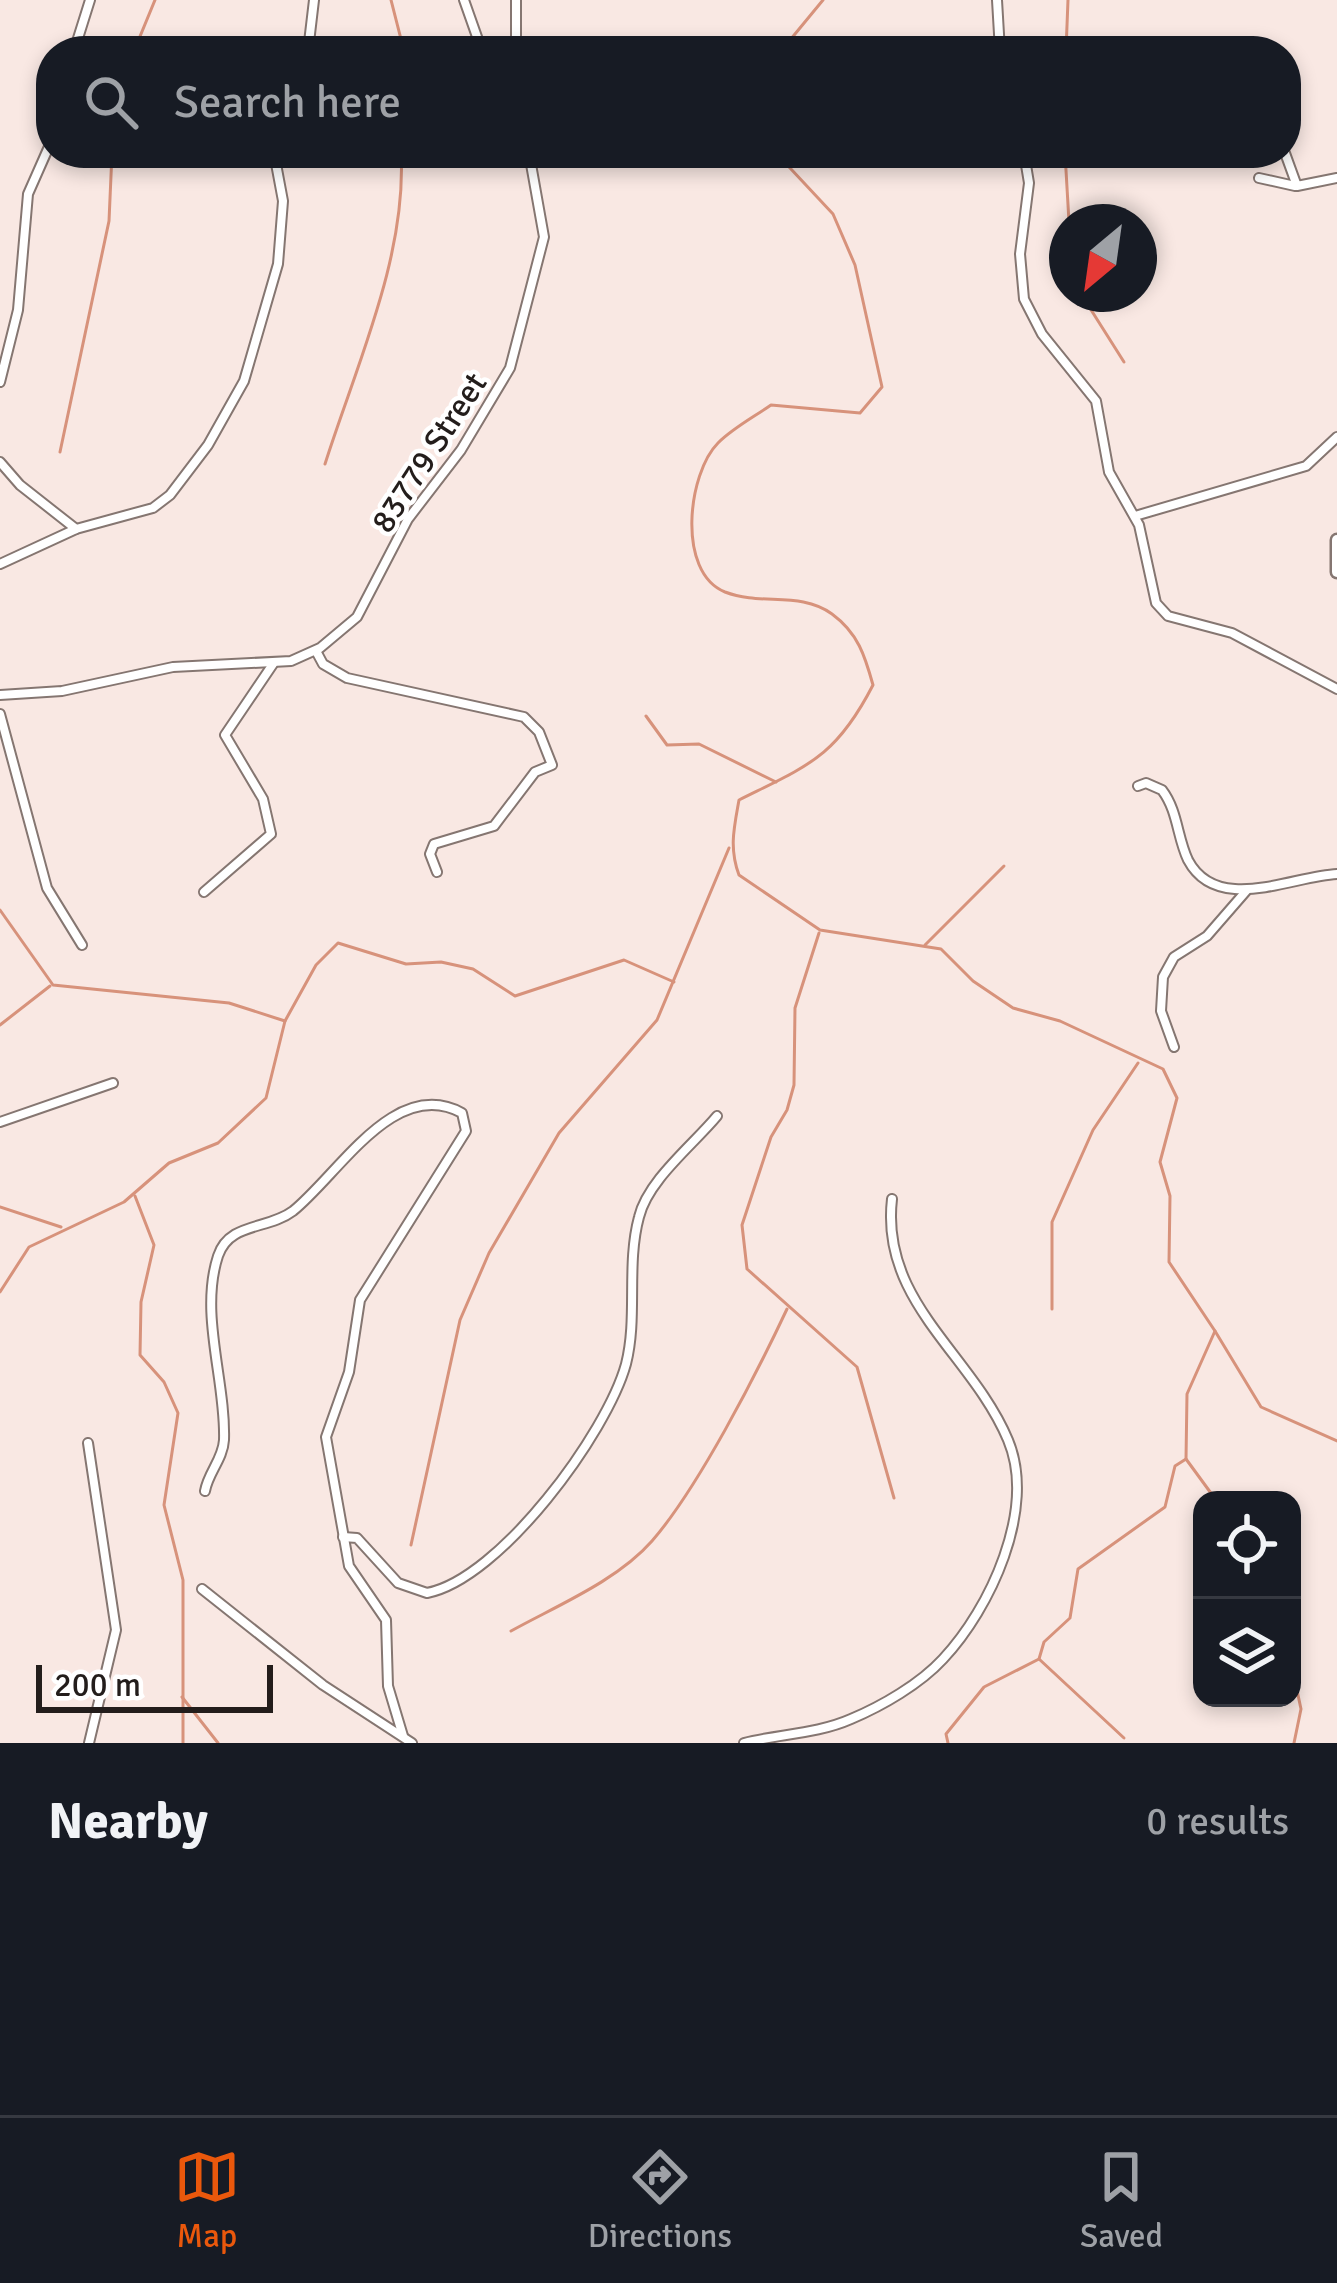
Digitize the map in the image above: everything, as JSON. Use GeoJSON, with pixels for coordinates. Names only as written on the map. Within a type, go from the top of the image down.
{"type":"FeatureCollection","features":[{"type":"Feature","properties":{"kind":"street"},"geometry":{"type":"LineString","coordinates":[[79,36],[90,0]]}},
{"type":"Feature","properties":{"kind":"street"},"geometry":{"type":"LineString","coordinates":[[310,36],[314,0]]}},
{"type":"Feature","properties":{"kind":"street"},"geometry":{"type":"LineString","coordinates":[[464,0],[477,36]]}},
{"type":"Feature","properties":{"kind":"street"},"geometry":{"type":"LineString","coordinates":[[516,0],[516,36]]}},
{"type":"Feature","properties":{"kind":"street"},"geometry":{"type":"LineString","coordinates":[[997,0],[999,36]]}},
{"type":"Feature","properties":{"kind":"street"},"geometry":{"type":"LineString","coordinates":[[0,382],[20,294],[28,194],[40,168]]}},
{"type":"Feature","properties":{"kind":"street"},"geometry":{"type":"LineString","coordinates":[[0,564],[76,529],[163,502],[234,403],[278,264],[283,201],[277,168]]}},
{"type":"Feature","properties":{"kind":"street","name":"83779 Street"},"geometry":{"type":"LineString","coordinates":[[0,695],[62,691],[173,667],[274,663],[316,651],[357,616],[408,519],[461,450],[510,368],[544,237],[532,168]]}},
{"type":"Feature","properties":{"kind":"street"},"geometry":{"type":"LineString","coordinates":[[1026,168],[1020,254],[1024,299],[1042,334],[1096,401],[1109,472],[1135,516],[1162,612],[1191,627],[1238,636],[1337,689]]}},
{"type":"Feature","properties":{"kind":"street"},"geometry":{"type":"LineString","coordinates":[[1290,168],[1297,186]]}},
{"type":"Feature","properties":{"kind":"street"},"geometry":{"type":"LineString","coordinates":[[1258,178],[1297,186],[1337,178]]}},
{"type":"Feature","properties":{"kind":"street"},"geometry":{"type":"LineString","coordinates":[[1135,516],[1306,466],[1337,437]]}},
{"type":"Feature","properties":{"kind":"street"},"geometry":{"type":"LineString","coordinates":[[0,462],[20,485],[76,529]]}},
{"type":"Feature","properties":{"kind":"street"},"geometry":{"type":"LineString","coordinates":[[1337,540],[1337,572]]}},
{"type":"Feature","properties":{"kind":"street"},"geometry":{"type":"LineString","coordinates":[[316,651],[323,664],[347,678],[516,714],[538,732],[552,765],[535,772],[494,826],[434,844],[430,854],[437,872]]}},
{"type":"Feature","properties":{"kind":"street"},"geometry":{"type":"LineString","coordinates":[[204,892],[264,844],[273,828],[257,786],[225,735],[274,663]]}},
{"type":"Feature","properties":{"kind":"street"},"geometry":{"type":"LineString","coordinates":[[0,714],[47,888],[82,945]]}},
{"type":"Feature","properties":{"kind":"street"},"geometry":{"type":"LineString","coordinates":[[1138,786],[1155,784],[1167,796],[1196,870],[1231,891],[1337,874]]}},
{"type":"Feature","properties":{"kind":"street"},"geometry":{"type":"LineString","coordinates":[[1174,1047],[1161,1011],[1163,976],[1174,957],[1208,936],[1247,890]]}},
{"type":"Feature","properties":{"kind":"street"},"geometry":{"type":"LineString","coordinates":[[0,1121],[113,1083]]}},
{"type":"Feature","properties":{"kind":"street"},"geometry":{"type":"LineString","coordinates":[[205,1491],[224,1445],[212,1287],[222,1246],[234,1233],[286,1216],[336,1174],[359,1144],[407,1108],[422,1102],[462,1113],[468,1124],[360,1300],[349,1372],[328,1426],[327,1462],[343,1537],[352,1572],[386,1620],[388,1686],[403,1736]]}},
{"type":"Feature","properties":{"kind":"street"},"geometry":{"type":"LineString","coordinates":[[343,1537],[363,1541],[398,1583],[427,1593],[469,1576],[512,1540],[557,1484],[617,1386],[628,1352],[639,1216],[656,1187],[717,1116]]}},
{"type":"Feature","properties":{"kind":"street"},"geometry":{"type":"LineString","coordinates":[[744,1743],[848,1720],[930,1671],[969,1623],[1011,1532],[1015,1505],[1009,1442],[965,1364],[909,1297],[893,1244],[892,1199]]}},
{"type":"Feature","properties":{"kind":"street"},"geometry":{"type":"LineString","coordinates":[[88,1443],[116,1630],[89,1743]]}},
{"type":"Feature","properties":{"kind":"street"},"geometry":{"type":"LineString","coordinates":[[202,1589],[323,1685],[412,1743]]}},
{"type":"Feature","properties":{"kind":"waterway"},"geometry":{"type":"LineString","coordinates":[[140,36],[155,0]]}},
{"type":"Feature","properties":{"kind":"waterway"},"geometry":{"type":"LineString","coordinates":[[391,0],[400,36]]}},
{"type":"Feature","properties":{"kind":"waterway"},"geometry":{"type":"LineString","coordinates":[[793,36],[823,0]]}},
{"type":"Feature","properties":{"kind":"waterway"},"geometry":{"type":"LineString","coordinates":[[1067,36],[1068,0]]}},
{"type":"Feature","properties":{"kind":"waterway"},"geometry":{"type":"LineString","coordinates":[[60,452],[109,221],[111,168]]}},
{"type":"Feature","properties":{"kind":"waterway"},"geometry":{"type":"LineString","coordinates":[[325,464],[388,271],[401,168]]}},
{"type":"Feature","properties":{"kind":"waterway"},"geometry":{"type":"LineString","coordinates":[[790,168],[833,214],[855,265],[882,387],[860,413],[771,405],[724,438],[700,476],[694,498],[693,544],[709,581],[725,592],[807,603],[832,614],[859,646],[873,685],[833,744],[739,800],[733,847],[739,875],[820,930],[941,949],[973,981],[1013,1008],[1060,1021],[1163,1069],[1177,1098],[1160,1162],[1170,1196],[1169,1262],[1215,1331],[1187,1394],[1186,1459],[1175,1466],[1165,1507],[1078,1569],[1070,1618],[1044,1642],[1039,1659],[984,1687],[946,1734],[948,1743]]}},
{"type":"Feature","properties":{"kind":"waterway"},"geometry":{"type":"LineString","coordinates":[[1066,168],[1068,204]]}},
{"type":"Feature","properties":{"kind":"waterway"},"geometry":{"type":"LineString","coordinates":[[1092,312],[1124,362]]}},
{"type":"Feature","properties":{"kind":"waterway"},"geometry":{"type":"LineString","coordinates":[[646,716],[667,745],[699,744],[776,782]]}},
{"type":"Feature","properties":{"kind":"waterway"},"geometry":{"type":"LineString","coordinates":[[411,1545],[460,1320],[489,1253],[559,1133],[657,1020],[729,848]]}},
{"type":"Feature","properties":{"kind":"waterway"},"geometry":{"type":"LineString","coordinates":[[925,945],[1004,866]]}},
{"type":"Feature","properties":{"kind":"waterway"},"geometry":{"type":"LineString","coordinates":[[0,910],[53,985],[229,1003],[285,1021]]}},
{"type":"Feature","properties":{"kind":"waterway"},"geometry":{"type":"LineString","coordinates":[[819,933],[795,1008],[794,1085],[742,1225],[747,1269],[857,1367],[894,1498]]}},
{"type":"Feature","properties":{"kind":"waterway"},"geometry":{"type":"LineString","coordinates":[[0,1292],[29,1247],[124,1202],[169,1163],[218,1143],[266,1098],[285,1021],[316,965],[338,943],[406,964],[441,962],[473,969],[515,996],[624,960],[674,982]]}},
{"type":"Feature","properties":{"kind":"waterway"},"geometry":{"type":"LineString","coordinates":[[0,1025],[50,986]]}},
{"type":"Feature","properties":{"kind":"waterway"},"geometry":{"type":"LineString","coordinates":[[1052,1309],[1052,1222],[1093,1130],[1138,1063]]}},
{"type":"Feature","properties":{"kind":"waterway"},"geometry":{"type":"LineString","coordinates":[[135,1196],[154,1245],[141,1302],[140,1355],[164,1382],[178,1413],[164,1505],[183,1580],[183,1743]]}},
{"type":"Feature","properties":{"kind":"waterway"},"geometry":{"type":"LineString","coordinates":[[0,1207],[61,1227]]}},
{"type":"Feature","properties":{"kind":"waterway"},"geometry":{"type":"LineString","coordinates":[[511,1631],[604,1580],[652,1541],[707,1462],[787,1309]]}},
{"type":"Feature","properties":{"kind":"waterway"},"geometry":{"type":"LineString","coordinates":[[1215,1331],[1261,1407],[1337,1441]]}},
{"type":"Feature","properties":{"kind":"waterway"},"geometry":{"type":"LineString","coordinates":[[1186,1459],[1209,1491]]}},
{"type":"Feature","properties":{"kind":"waterway"},"geometry":{"type":"LineString","coordinates":[[1039,1659],[1124,1738]]}},
{"type":"Feature","properties":{"kind":"waterway"},"geometry":{"type":"LineString","coordinates":[[182,1697],[218,1743]]}},
{"type":"Feature","properties":{"kind":"waterway"},"geometry":{"type":"LineString","coordinates":[[1294,1743],[1301,1707]]}}]}
